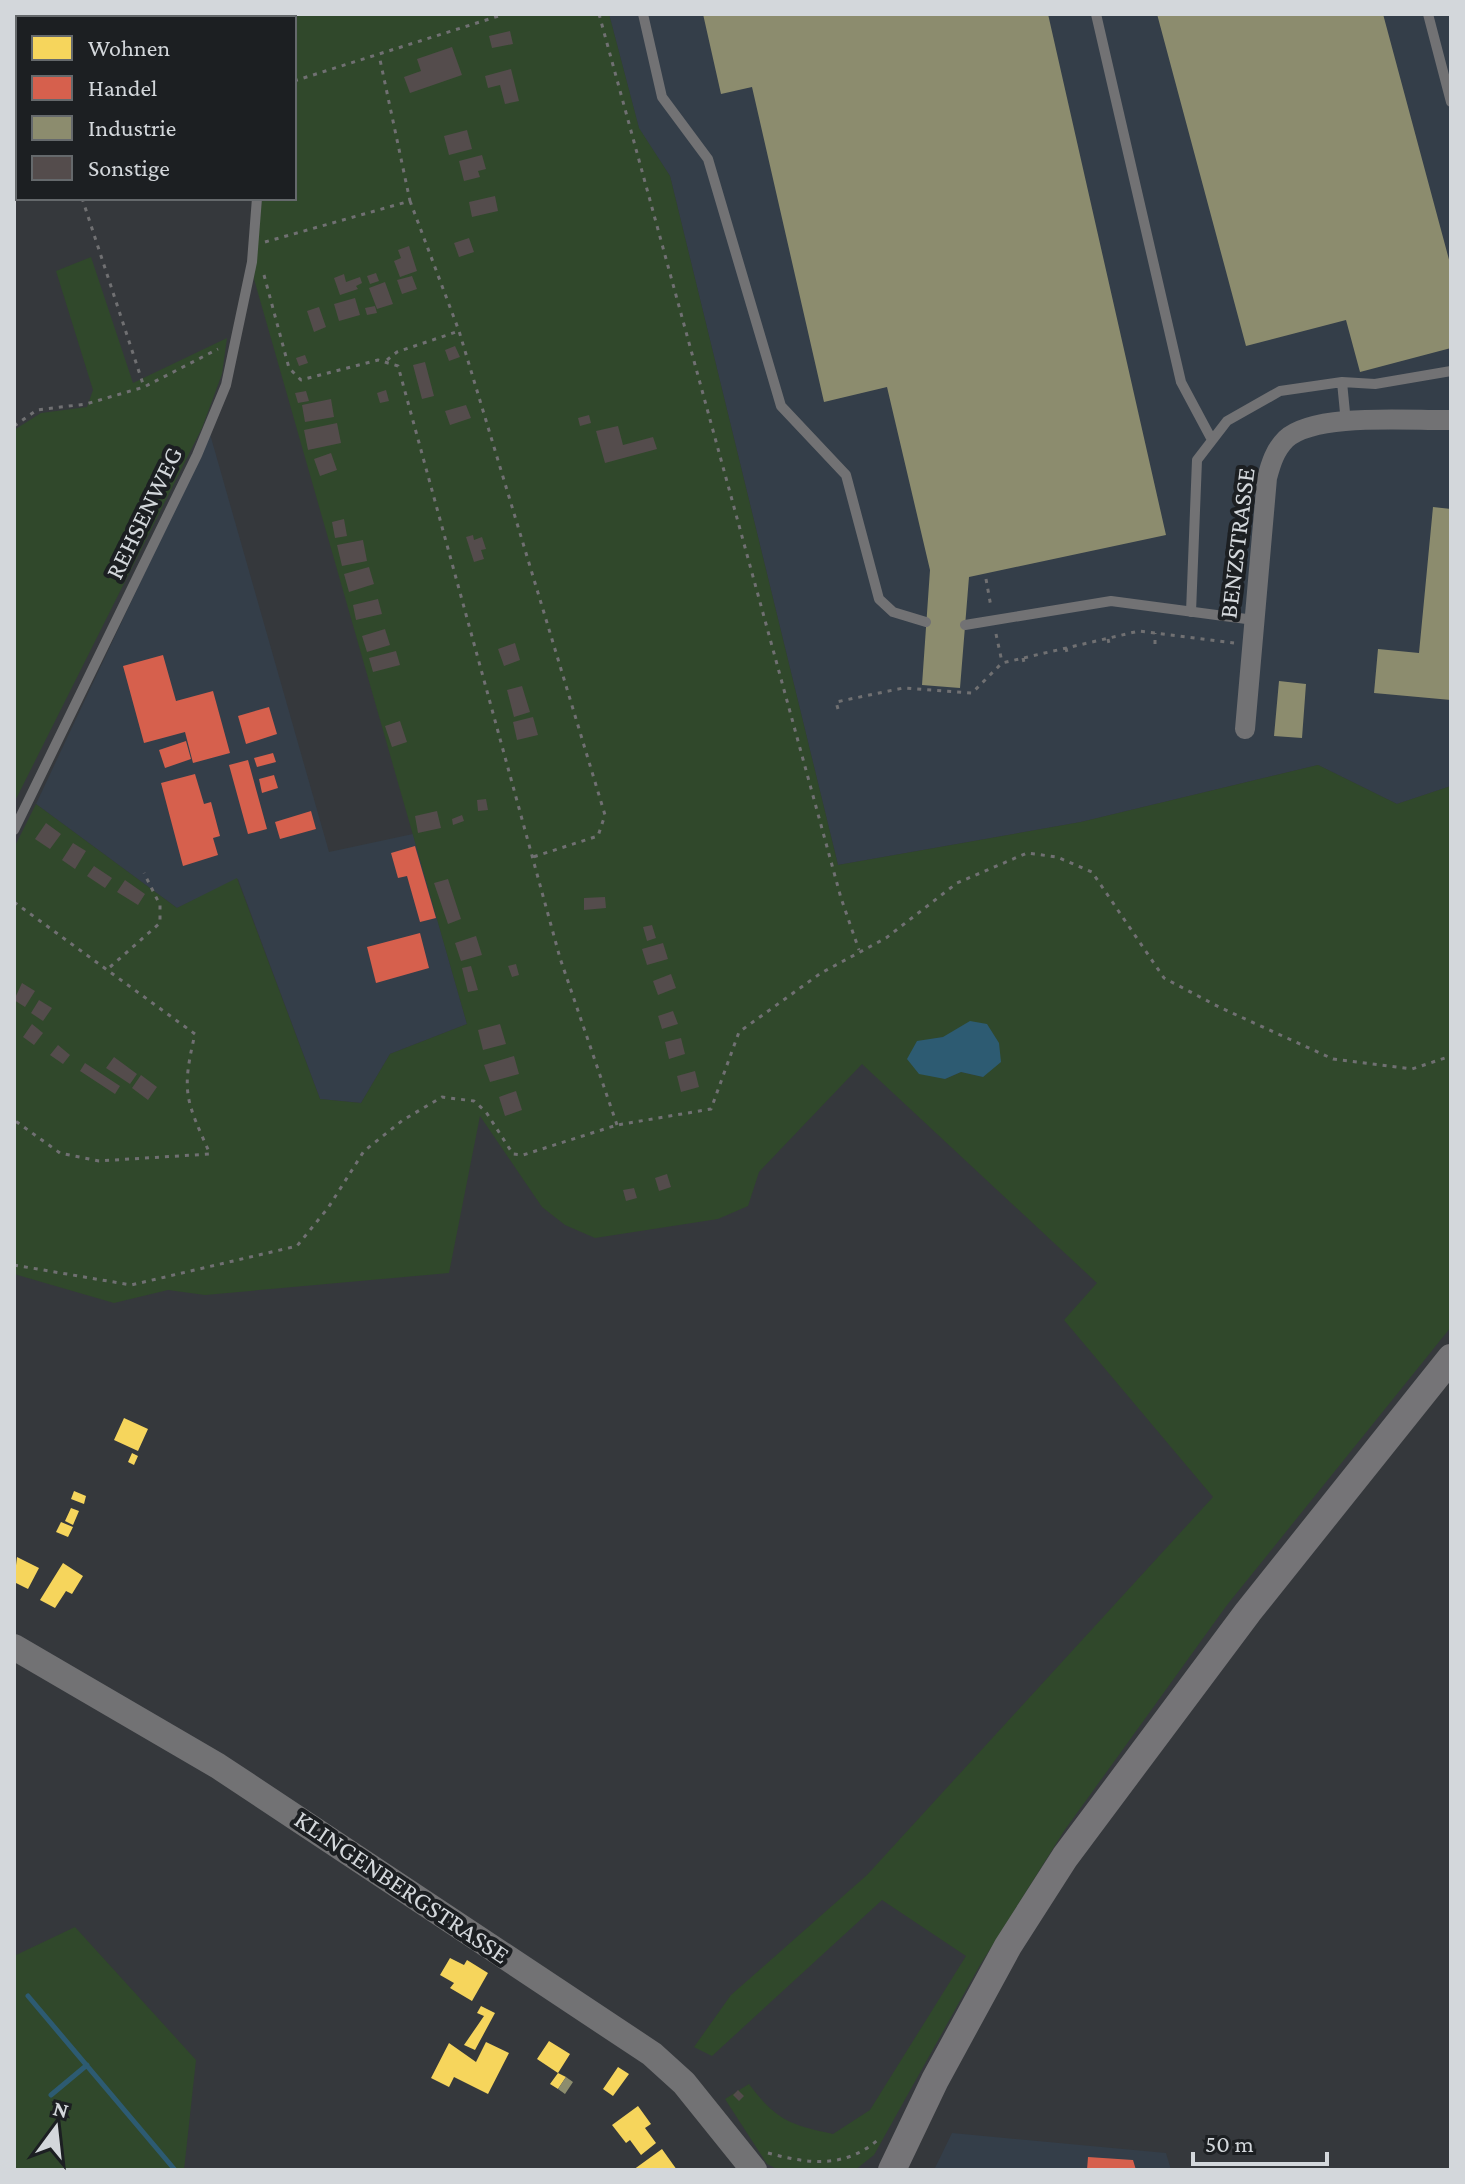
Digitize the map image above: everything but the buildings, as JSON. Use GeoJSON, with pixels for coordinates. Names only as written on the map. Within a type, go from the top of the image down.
{"type":"FeatureCollection","features":[{"type":"Feature","properties":{"kind":"main road"},"geometry":{"type":"LineString","coordinates":[[892,2170],[935,2080],[1008,1946],[1065,1857],[1248,1612],[1451,1358]]}},
{"type":"Feature","properties":{"kind":"street","name":"BENZSTRASSE"},"geometry":{"type":"LineString","coordinates":[[1245,729],[1267,478],[1274,455],[1288,438],[1310,426],[1451,420]]}},
{"type":"Feature","properties":{"kind":"street","name":"KLINGENBERGSTRASSE"},"geometry":{"type":"LineString","coordinates":[[14,1647],[218,1766],[652,2054],[755,2158]]}},
{"type":"Feature","properties":{"kind":"lane"},"geometry":{"type":"LineString","coordinates":[[643,14],[662,97],[708,159],[781,406],[846,475],[879,599],[893,612],[926,622]]}},
{"type":"Feature","properties":{"kind":"lane"},"geometry":{"type":"LineString","coordinates":[[1096,14],[1181,382],[1212,440]]}},
{"type":"Feature","properties":{"kind":"lane"},"geometry":{"type":"LineString","coordinates":[[1428,14],[1451,102]]}},
{"type":"Feature","properties":{"kind":"lane","name":"REHSENWEG"},"geometry":{"type":"LineString","coordinates":[[14,830],[197,455],[226,385],[252,262],[257,200]]}},
{"type":"Feature","properties":{"kind":"lane"},"geometry":{"type":"LineString","coordinates":[[1191,612],[1197,460],[1227,421],[1280,391],[1342,382],[1375,384],[1451,371]]}},
{"type":"Feature","properties":{"kind":"lane"},"geometry":{"type":"LineString","coordinates":[[1342,382],[1346,423]]}},
{"type":"Feature","properties":{"kind":"lane"},"geometry":{"type":"LineString","coordinates":[[965,625],[1111,601],[1254,620]]}},
{"type":"Feature","properties":{"kind":"path"},"geometry":{"type":"LineString","coordinates":[[296,80],[505,14]]}},
{"type":"Feature","properties":{"kind":"path"},"geometry":{"type":"LineString","coordinates":[[599,14],[841,898],[859,950]]}},
{"type":"Feature","properties":{"kind":"path"},"geometry":{"type":"LineString","coordinates":[[379,55],[410,201],[459,331],[605,815],[598,836],[533,857]]}},
{"type":"Feature","properties":{"kind":"path"},"geometry":{"type":"LineString","coordinates":[[83,200],[144,387]]}},
{"type":"Feature","properties":{"kind":"path"},"geometry":{"type":"LineString","coordinates":[[254,243],[275,242],[410,201]]}},
{"type":"Feature","properties":{"kind":"path"},"geometry":{"type":"LineString","coordinates":[[252,262],[264,276],[289,368],[301,380],[387,360],[397,352],[459,331]]}},
{"type":"Feature","properties":{"kind":"path"},"geometry":{"type":"LineString","coordinates":[[14,426],[37,410],[86,404],[144,387],[184,369],[213,349],[234,349]]}},
{"type":"Feature","properties":{"kind":"path"},"geometry":{"type":"LineString","coordinates":[[387,360],[398,366],[560,958],[617,1125]]}},
{"type":"Feature","properties":{"kind":"path"},"geometry":{"type":"LineString","coordinates":[[986,579],[990,600]]}},
{"type":"Feature","properties":{"kind":"path"},"geometry":{"type":"LineString","coordinates":[[994,622],[1002,663]]}},
{"type":"Feature","properties":{"kind":"path"},"geometry":{"type":"LineString","coordinates":[[838,709],[836,702],[903,688],[972,693],[1002,663],[1139,631],[1252,645]]}},
{"type":"Feature","properties":{"kind":"path"},"geometry":{"type":"LineString","coordinates":[[1155,633],[1155,644]]}},
{"type":"Feature","properties":{"kind":"path"},"geometry":{"type":"LineString","coordinates":[[1108,639],[1110,648]]}},
{"type":"Feature","properties":{"kind":"path"},"geometry":{"type":"LineString","coordinates":[[1066,648],[1068,657]]}},
{"type":"Feature","properties":{"kind":"path"},"geometry":{"type":"LineString","coordinates":[[1023,658],[1025,667]]}},
{"type":"Feature","properties":{"kind":"path"},"geometry":{"type":"LineString","coordinates":[[928,690],[928,698]]}},
{"type":"Feature","properties":{"kind":"path"},"geometry":{"type":"LineString","coordinates":[[879,693],[881,700]]}},
{"type":"Feature","properties":{"kind":"path"},"geometry":{"type":"LineString","coordinates":[[972,693],[973,700]]}},
{"type":"Feature","properties":{"kind":"path"},"geometry":{"type":"LineString","coordinates":[[14,1265],[131,1285],[297,1246],[328,1208],[364,1151],[403,1120],[442,1097],[474,1101],[486,1112],[513,1154],[523,1155],[617,1125],[711,1109],[739,1032],[859,950],[886,938],[957,883],[1027,853],[1057,857],[1092,872],[1164,978],[1219,1007],[1333,1059],[1412,1069],[1451,1056]]}},
{"type":"Feature","properties":{"kind":"path"},"geometry":{"type":"LineString","coordinates":[[109,968],[160,923],[160,905],[144,873]]}},
{"type":"Feature","properties":{"kind":"path"},"geometry":{"type":"LineString","coordinates":[[14,902],[109,968],[195,1034],[187,1066],[186,1100],[210,1154],[99,1161],[60,1153],[14,1120]]}},
{"type":"Feature","properties":{"kind":"path"},"geometry":{"type":"LineString","coordinates":[[755,2158],[808,2164],[835,2163],[874,2144],[883,2136]]}},
{"type":"Feature","properties":{"kind":"path"},"geometry":{"type":"LineString","coordinates":[[835,2163],[837,2170]]}},
{"type":"Feature","properties":{"kind":"shaded area"},"geometry":{"type":"Polygon","coordinates":[[[609,14],[1451,14],[1451,786],[1397,804],[1318,765],[1081,822],[838,865],[670,176],[639,129],[609,14]]]}},
{"type":"Feature","properties":{"kind":"shaded area"},"geometry":{"type":"Polygon","coordinates":[[[210,434],[329,852],[413,834],[467,1024],[390,1054],[361,1103],[320,1099],[238,879],[177,908],[36,804],[210,434]]]}},
{"type":"Feature","properties":{"kind":"shaded area"},"geometry":{"type":"Polygon","coordinates":[[[952,2133],[1166,2153],[1171,2170],[934,2170],[952,2133]]]}},
{"type":"Feature","properties":{"kind":"green space"},"geometry":{"type":"Polygon","coordinates":[[[14,14],[205,14],[16,16],[14,131],[14,14]]]}},
{"type":"Feature","properties":{"kind":"green space"},"geometry":{"type":"Polygon","coordinates":[[[256,14],[609,14],[639,128],[670,176],[838,865],[1081,822],[1318,765],[1397,804],[1451,786],[1451,1327],[1227,1605],[1064,1831],[980,1965],[874,2155],[855,2170],[779,2170],[767,2164],[725,2099],[749,2084],[767,2106],[785,2119],[833,2134],[870,2110],[966,1956],[882,1900],[712,2056],[694,2047],[731,1995],[867,1875],[1213,1497],[1064,1320],[1097,1283],[862,1064],[759,1172],[748,1206],[718,1219],[595,1238],[565,1225],[542,1207],[480,1116],[449,1273],[205,1295],[168,1290],[114,1303],[14,1274],[14,848],[36,804],[177,908],[237,878],[320,1099],[361,1103],[390,1054],[467,1024],[254,279],[262,200],[296,200],[296,16],[256,14]],[[943,1037],[916,1042],[945,1079],[961,1072],[983,1077],[943,1037]]]}},
{"type":"Feature","properties":{"kind":"green space"},"geometry":{"type":"Polygon","coordinates":[[[91,257],[133,383],[227,338],[222,374],[202,428],[14,803],[14,430],[41,413],[87,407],[93,390],[56,271],[91,257]]]}},
{"type":"Feature","properties":{"kind":"green space"},"geometry":{"type":"Polygon","coordinates":[[[75,1927],[196,2060],[184,2170],[14,2170],[14,1956],[75,1927]]]}},
{"type":"Feature","properties":{"kind":"water"},"geometry":{"type":"Polygon","coordinates":[[[970,1021],[987,1024],[999,1043],[1001,1062],[983,1077],[961,1072],[945,1079],[919,1074],[907,1059],[917,1041],[943,1037],[970,1021]]]}},
{"type":"Feature","properties":{"kind":"waterway"},"geometry":{"type":"LineString","coordinates":[[28,1996],[175,2170]]}},
{"type":"Feature","properties":{"kind":"waterway"},"geometry":{"type":"LineString","coordinates":[[51,2095],[87,2065]]}}]}
